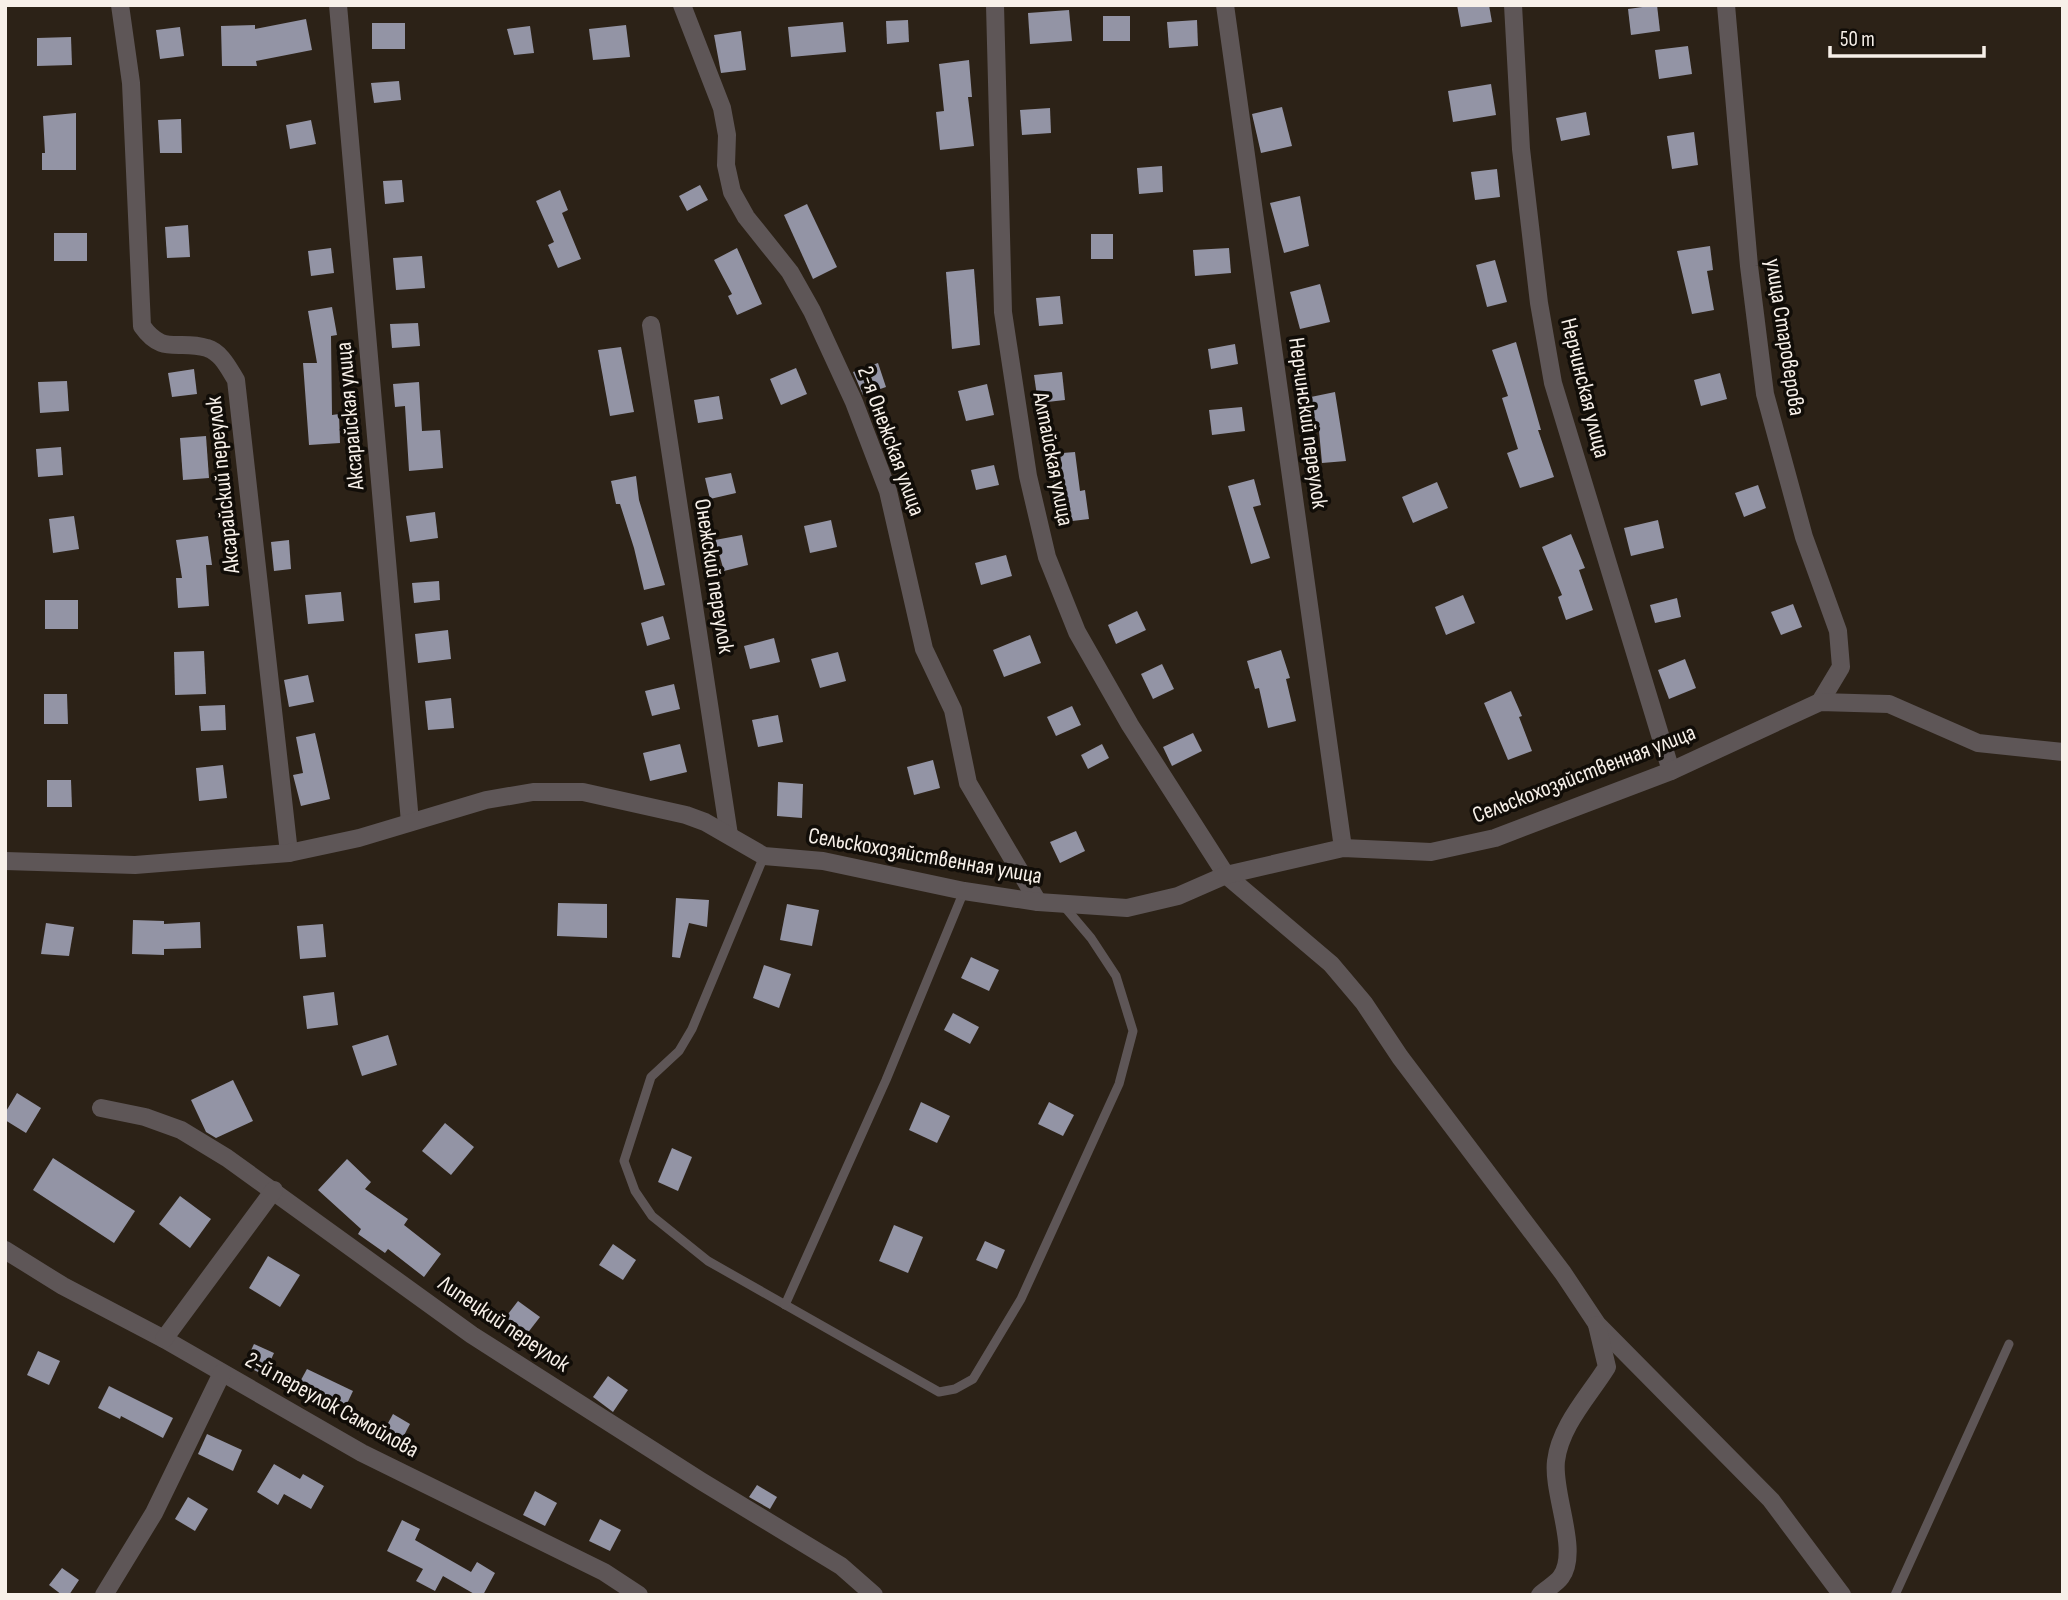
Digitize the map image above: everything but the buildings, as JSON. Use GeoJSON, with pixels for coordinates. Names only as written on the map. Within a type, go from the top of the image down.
{"type":"FeatureCollection","features":[{"type":"Feature","properties":{"kind":"street","name":"Аксарайский переулок"},"geometry":{"type":"LineString","coordinates":[[120,5],[131,83],[142,326],[153,340],[167,345],[208,348],[223,360],[236,380],[289,853]]}},
{"type":"Feature","properties":{"kind":"street","name":"Аксарайская улица"},"geometry":{"type":"LineString","coordinates":[[338,5],[410,821]]}},
{"type":"Feature","properties":{"kind":"street","name":"2-я Онежская улица"},"geometry":{"type":"LineString","coordinates":[[682,5],[722,108],[727,135],[726,166],[732,192],[746,217],[790,272],[812,311],[854,401],[888,491],[924,649],[953,710],[968,783],[1038,902]]}},
{"type":"Feature","properties":{"kind":"street","name":"Алтайская улица"},"geometry":{"type":"LineString","coordinates":[[995,5],[1003,312],[1028,477],[1047,557],[1077,632],[1130,725],[1226,875],[1331,964],[1364,1003],[1400,1057],[1563,1273],[1597,1324]]}},
{"type":"Feature","properties":{"kind":"street","name":"Нерчинский переулок"},"geometry":{"type":"LineString","coordinates":[[1225,5],[1343,848]]}},
{"type":"Feature","properties":{"kind":"street","name":"Нерчинская улица"},"geometry":{"type":"LineString","coordinates":[[1513,5],[1521,149],[1539,303],[1553,383],[1671,771]]}},
{"type":"Feature","properties":{"kind":"street","name":"улица Староверова"},"geometry":{"type":"LineString","coordinates":[[1726,5],[1749,266],[1765,394],[1811,559],[1838,631],[1841,667],[1820,702]]}},
{"type":"Feature","properties":{"kind":"street","name":"Онежский переулок"},"geometry":{"type":"LineString","coordinates":[[651,325],[729,835]]}},
{"type":"Feature","properties":{"kind":"street","name":"Сельскохозяйственная улица"},"geometry":{"type":"LineString","coordinates":[[5,862],[135,865],[289,853],[359,838],[486,800],[533,792],[583,792],[686,815],[729,835],[764,856],[823,861],[964,891],[1038,902],[1127,908],[1178,896],[1226,875],[1343,848],[1431,852],[1494,838],[1671,771],[1820,702]]}},
{"type":"Feature","properties":{"kind":"street"},"geometry":{"type":"LineString","coordinates":[[1820,702],[1889,704],[1978,743],[2063,752]]}},
{"type":"Feature","properties":{"kind":"street","name":"Липецкий переулок"},"geometry":{"type":"LineString","coordinates":[[102,1108],[145,1117],[181,1130],[274,1190],[472,1335],[701,1481],[841,1566],[874,1595]]}},
{"type":"Feature","properties":{"kind":"street"},"geometry":{"type":"LineString","coordinates":[[164,1339],[274,1190]]}},
{"type":"Feature","properties":{"kind":"street","name":"2-й переулок Самойлова"},"geometry":{"type":"LineString","coordinates":[[5,1250],[64,1286],[164,1339],[362,1453],[604,1572],[639,1595]]}},
{"type":"Feature","properties":{"kind":"street"},"geometry":{"type":"LineString","coordinates":[[1540,1595],[1561,1577],[1569,1552],[1560,1511],[1556,1461],[1570,1421],[1607,1367],[1597,1324]]}},
{"type":"Feature","properties":{"kind":"street"},"geometry":{"type":"LineString","coordinates":[[1597,1324],[1771,1500],[1842,1595]]}},
{"type":"Feature","properties":{"kind":"street"},"geometry":{"type":"LineString","coordinates":[[104,1595],[154,1513],[222,1373]]}},
{"type":"Feature","properties":{"kind":"lane"},"geometry":{"type":"LineString","coordinates":[[764,856],[692,1029],[679,1051],[651,1077],[624,1161],[635,1191],[652,1216],[708,1261],[939,1392],[955,1389],[973,1379],[1021,1299],[1119,1084],[1133,1031],[1116,975],[1091,937],[1061,904]]}},
{"type":"Feature","properties":{"kind":"lane"},"geometry":{"type":"LineString","coordinates":[[785,1305],[886,1080],[964,891]]}},
{"type":"Feature","properties":{"kind":"lane"},"geometry":{"type":"LineString","coordinates":[[1895,1595],[2009,1344]]}}]}
